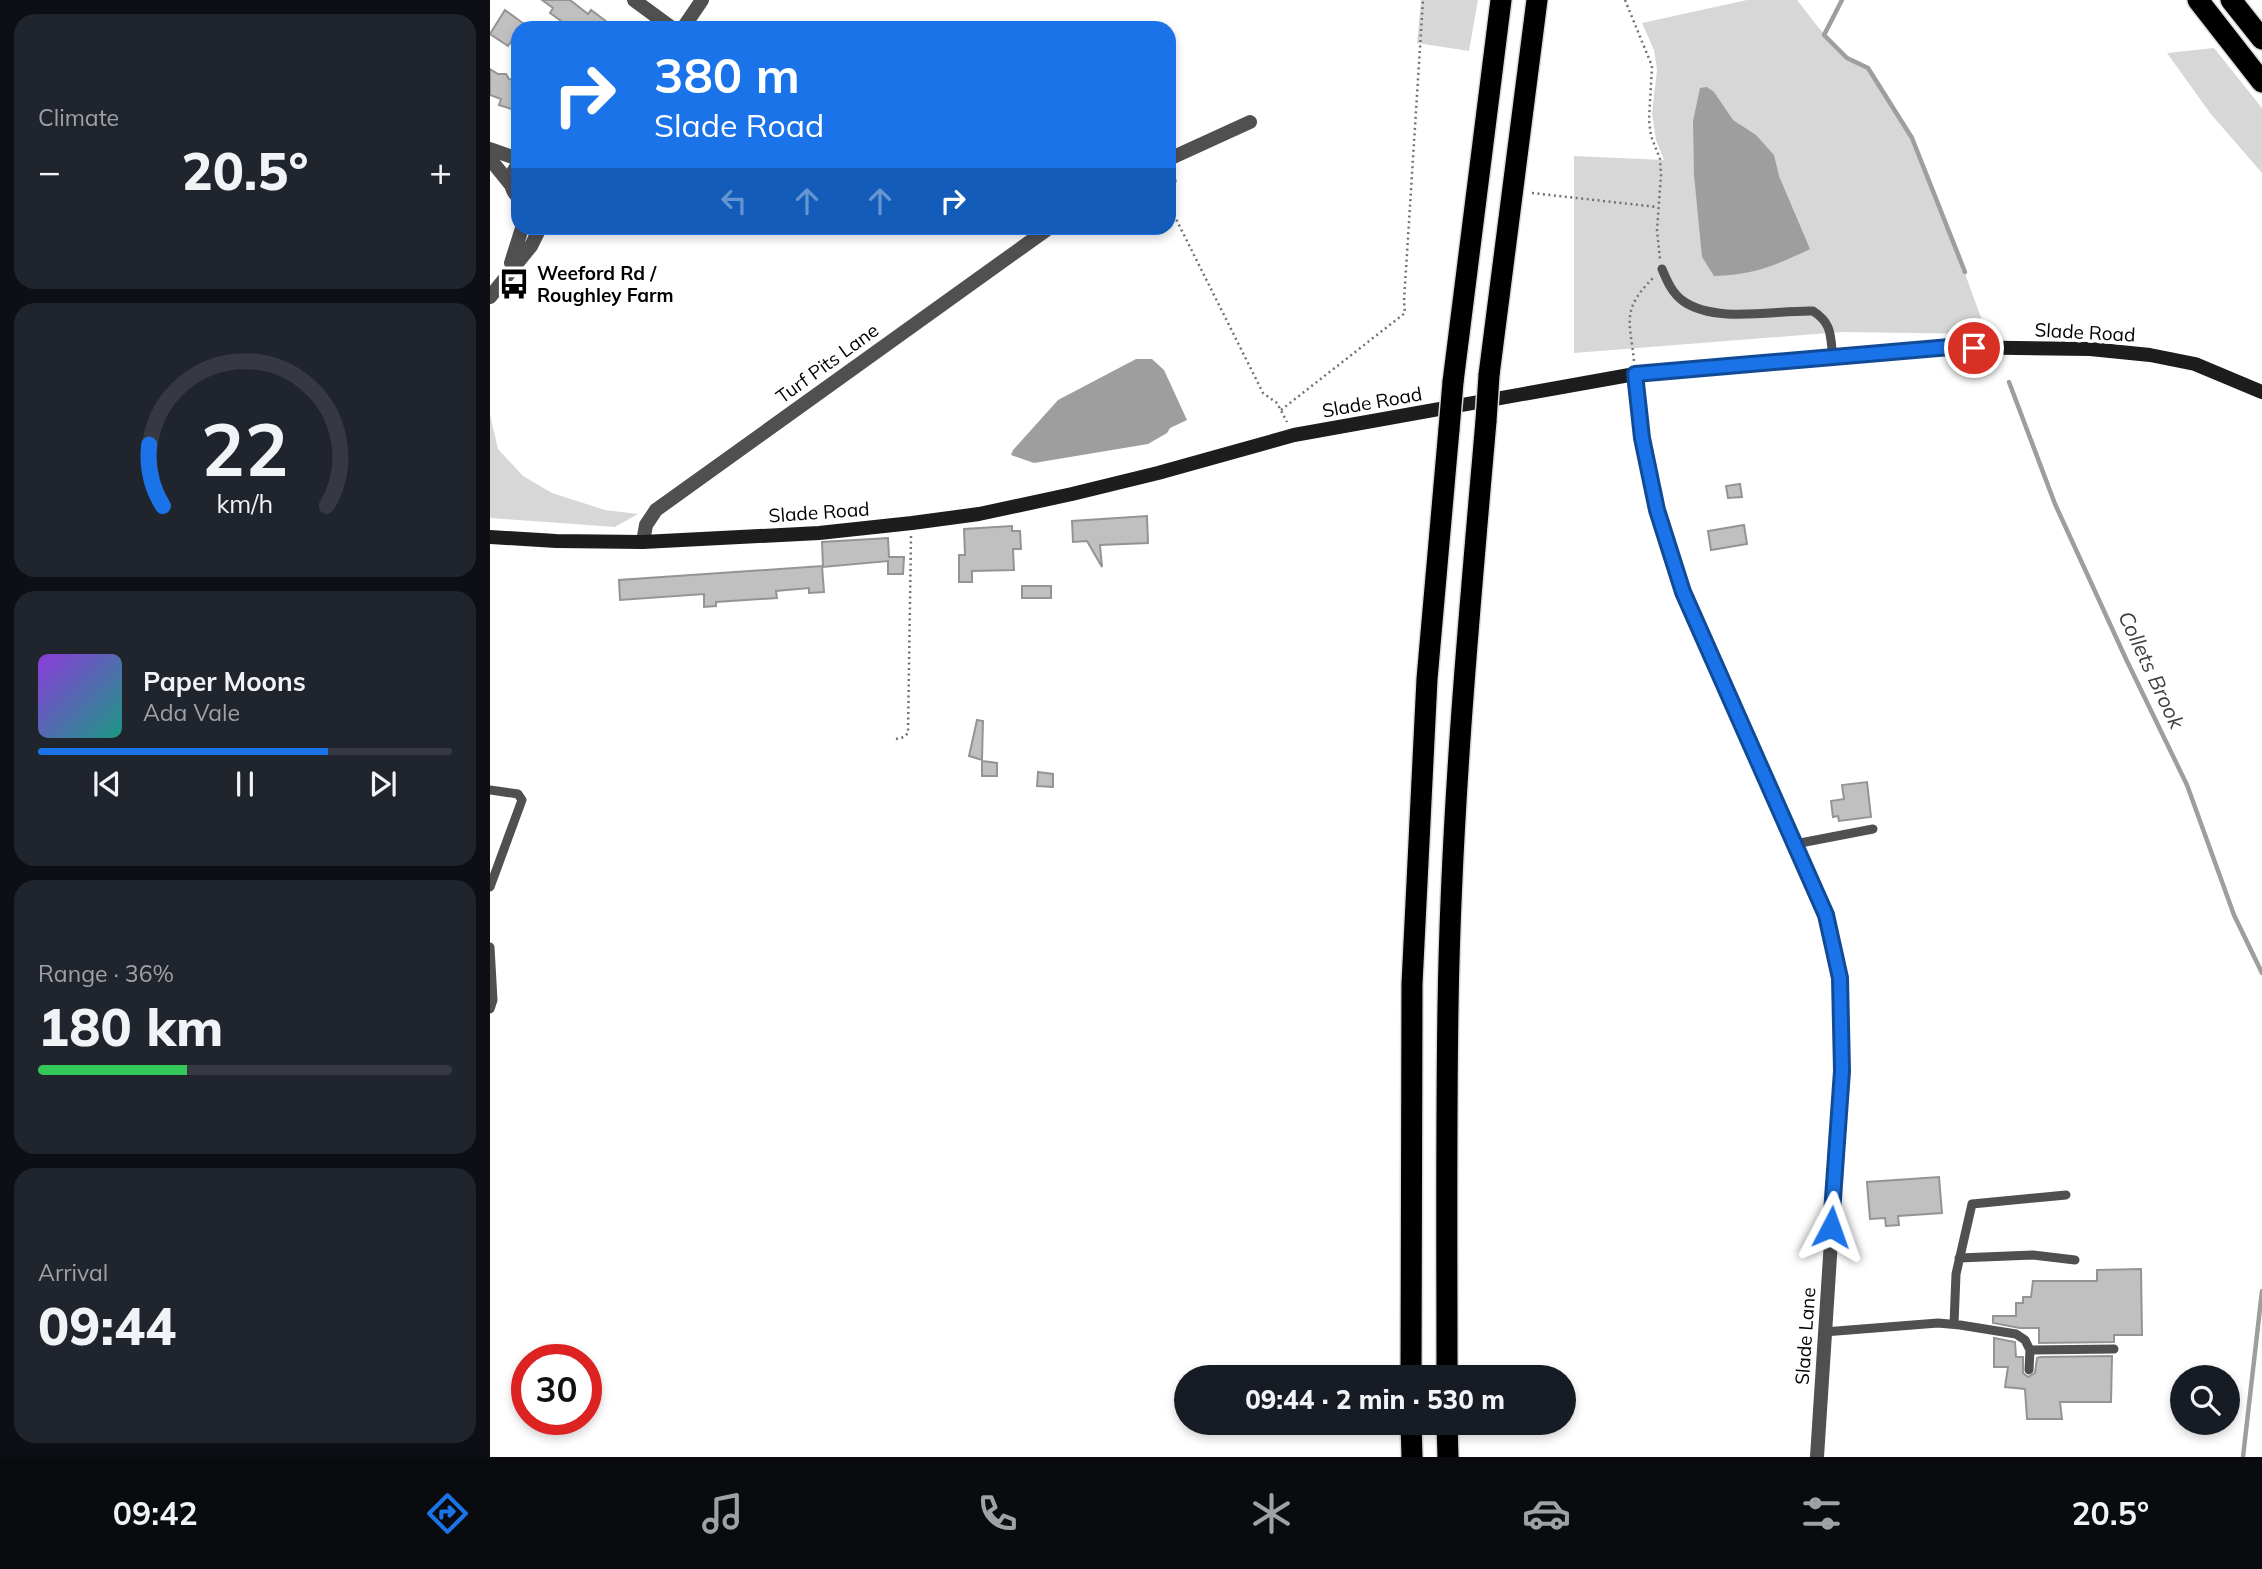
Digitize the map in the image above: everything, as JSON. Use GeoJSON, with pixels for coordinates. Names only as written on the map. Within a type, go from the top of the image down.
{"type":"FeatureCollection","features":[{"type":"Feature","properties":{"kind":"highway"},"geometry":{"type":"LineString","coordinates":[[1411,1365],[1412,984],[1427,679],[1453,382],[1501,0]]}},
{"type":"Feature","properties":{"kind":"highway"},"geometry":{"type":"LineString","coordinates":[[1447,1365],[1448,1006],[1464,672],[1489,375],[1537,0]]}},
{"type":"Feature","properties":{"kind":"highway"},"geometry":{"type":"LineString","coordinates":[[2198,0],[2262,82]]}},
{"type":"Feature","properties":{"kind":"highway"},"geometry":{"type":"LineString","coordinates":[[2231,0],[2262,39]]}},
{"type":"Feature","properties":{"kind":"highway"},"geometry":{"type":"LineString","coordinates":[[1411,1435],[1412,1457]]}},
{"type":"Feature","properties":{"kind":"highway"},"geometry":{"type":"LineString","coordinates":[[1447,1435],[1448,1457]]}},
{"type":"Feature","properties":{"kind":"main road","name":"Slade Road"},"geometry":{"type":"LineString","coordinates":[[490,537],[643,542],[819,533],[912,523],[979,514],[1072,494],[1158,474],[1294,435],[1635,374],[1950,347],[2090,349],[2150,355],[2195,364],[2262,392]]}},
{"type":"Feature","properties":{"kind":"street"},"geometry":{"type":"LineString","coordinates":[[634,0],[662,21]]}},
{"type":"Feature","properties":{"kind":"street"},"geometry":{"type":"LineString","coordinates":[[688,21],[702,0]]}},
{"type":"Feature","properties":{"kind":"street"},"geometry":{"type":"LineString","coordinates":[[1176,156],[1250,122]]}},
{"type":"Feature","properties":{"kind":"street"},"geometry":{"type":"LineString","coordinates":[[490,149],[511,156]]}},
{"type":"Feature","properties":{"kind":"street"},"geometry":{"type":"LineString","coordinates":[[490,159],[511,187]]}},
{"type":"Feature","properties":{"kind":"street"},"geometry":{"type":"LineString","coordinates":[[509,271],[520,235]]}},
{"type":"Feature","properties":{"kind":"street"},"geometry":{"type":"LineString","coordinates":[[490,297],[531,246],[536,235]]}},
{"type":"Feature","properties":{"kind":"street","name":"Turf Pits Lane"},"geometry":{"type":"LineString","coordinates":[[643,542],[646,525],[656,510],[1039,235]]}},
{"type":"Feature","properties":{"kind":"street","name":"Slade Lane"},"geometry":{"type":"LineString","coordinates":[[1635,374],[1642,438],[1657,510],[1683,592],[1826,915],[1840,978],[1842,1071],[1817,1457]]}},
{"type":"Feature","properties":{"kind":"lane"},"geometry":{"type":"LineString","coordinates":[[1662,269],[1670,287],[1683,301],[1718,314],[1814,311],[1826,319],[1833,358]]}},
{"type":"Feature","properties":{"kind":"lane"},"geometry":{"type":"LineString","coordinates":[[490,790],[518,794],[522,800],[490,887]]}},
{"type":"Feature","properties":{"kind":"lane"},"geometry":{"type":"LineString","coordinates":[[1795,844],[1873,829]]}},
{"type":"Feature","properties":{"kind":"lane"},"geometry":{"type":"LineString","coordinates":[[490,947],[493,1000],[490,1009]]}},
{"type":"Feature","properties":{"kind":"lane"},"geometry":{"type":"LineString","coordinates":[[1954,1324],[1956,1274],[1972,1204],[2066,1195]]}},
{"type":"Feature","properties":{"kind":"lane"},"geometry":{"type":"LineString","coordinates":[[1959,1258],[2033,1255],[2075,1260]]}},
{"type":"Feature","properties":{"kind":"lane"},"geometry":{"type":"LineString","coordinates":[[1824,1332],[1954,1324],[2022,1336],[2030,1350],[2029,1370]]}},
{"type":"Feature","properties":{"kind":"lane"},"geometry":{"type":"LineString","coordinates":[[2030,1350],[2114,1349]]}},
{"type":"Feature","properties":{"kind":"path"},"geometry":{"type":"LineString","coordinates":[[1281,410],[1405,313],[1423,0]]}},
{"type":"Feature","properties":{"kind":"path"},"geometry":{"type":"LineString","coordinates":[[1625,0],[1652,66],[1649,120],[1651,136],[1660,159],[1661,175],[1657,207],[1658,248],[1662,269],[1635,298],[1628,315],[1635,374]]}},
{"type":"Feature","properties":{"kind":"path"},"geometry":{"type":"LineString","coordinates":[[1542,194],[1657,207]]}},
{"type":"Feature","properties":{"kind":"path"},"geometry":{"type":"LineString","coordinates":[[1176,219],[1263,393],[1277,403],[1294,435]]}},
{"type":"Feature","properties":{"kind":"path"},"geometry":{"type":"LineString","coordinates":[[896,739],[908,733],[912,523]]}},
{"type":"Feature","properties":{"kind":"shaded area"},"geometry":{"type":"Polygon","coordinates":[[[1421,0],[1478,0],[1469,51],[1417,43],[1421,0]]]}},
{"type":"Feature","properties":{"kind":"shaded area"},"geometry":{"type":"Polygon","coordinates":[[[1747,0],[1797,0],[1847,58],[1868,68],[1912,138],[1987,334],[1842,332],[1574,353],[1574,156],[1664,160],[1656,140],[1652,113],[1657,70],[1654,50],[1642,23],[1747,0]]]}},
{"type":"Feature","properties":{"kind":"shaded area"},"geometry":{"type":"Polygon","coordinates":[[[2214,48],[2262,108],[2262,173],[2210,113],[2167,53],[2214,48]]]}},
{"type":"Feature","properties":{"kind":"shaded area"},"geometry":{"type":"Polygon","coordinates":[[[1707,87],[1714,92],[1733,120],[1756,135],[1774,155],[1779,176],[1810,249],[1764,268],[1741,274],[1714,276],[1702,257],[1694,175],[1693,121],[1700,88],[1707,87]]]}},
{"type":"Feature","properties":{"kind":"shaded area"},"geometry":{"type":"Polygon","coordinates":[[[1136,359],[1152,359],[1164,370],[1187,420],[1148,444],[1034,463],[1011,455],[1058,400],[1136,359]]]}},
{"type":"Feature","properties":{"kind":"shaded area"},"geometry":{"type":"Polygon","coordinates":[[[490,415],[498,449],[523,476],[552,493],[605,510],[638,514],[615,527],[490,518],[490,415]]]}},
{"type":"Feature","properties":{"kind":"building"},"geometry":{"type":"Polygon","coordinates":[[[542,0],[570,0],[588,14],[591,10],[606,21],[561,21],[550,13],[553,8],[542,0]]]}},
{"type":"Feature","properties":{"kind":"building"},"geometry":{"type":"Polygon","coordinates":[[[505,10],[520,21],[511,21],[511,42],[508,46],[490,34],[505,10]]]}},
{"type":"Feature","properties":{"kind":"building"},"geometry":{"type":"Polygon","coordinates":[[[490,69],[498,74],[506,74],[511,80],[511,109],[499,105],[501,99],[490,95],[490,69]]]}},
{"type":"Feature","properties":{"kind":"building"},"geometry":{"type":"Polygon","coordinates":[[[1740,484],[1742,497],[1728,498],[1726,486],[1740,484]]]}},
{"type":"Feature","properties":{"kind":"building"},"geometry":{"type":"Polygon","coordinates":[[[1147,516],[1148,543],[1100,545],[1102,567],[1087,541],[1073,542],[1072,521],[1147,516]]]}},
{"type":"Feature","properties":{"kind":"building"},"geometry":{"type":"Polygon","coordinates":[[[1744,525],[1747,544],[1711,550],[1708,531],[1744,525]]]}},
{"type":"Feature","properties":{"kind":"building"},"geometry":{"type":"Polygon","coordinates":[[[1012,526],[1012,531],[1020,531],[1021,549],[1013,549],[1014,570],[972,571],[972,582],[959,582],[959,555],[965,555],[964,529],[1012,526]]]}},
{"type":"Feature","properties":{"kind":"building"},"geometry":{"type":"Polygon","coordinates":[[[888,538],[889,557],[904,557],[903,574],[888,574],[888,561],[823,567],[822,542],[888,538]]]}},
{"type":"Feature","properties":{"kind":"building"},"geometry":{"type":"Polygon","coordinates":[[[822,566],[824,592],[809,593],[809,588],[776,591],[777,598],[716,602],[716,606],[704,607],[704,594],[620,600],[619,580],[822,566]]]}},
{"type":"Feature","properties":{"kind":"building"},"geometry":{"type":"Polygon","coordinates":[[[1022,586],[1051,586],[1051,598],[1022,598],[1022,586]]]}},
{"type":"Feature","properties":{"kind":"building"},"geometry":{"type":"Polygon","coordinates":[[[977,720],[983,721],[982,760],[969,756],[977,720]]]}},
{"type":"Feature","properties":{"kind":"building"},"geometry":{"type":"Polygon","coordinates":[[[982,761],[997,763],[997,776],[982,776],[982,761]]]}},
{"type":"Feature","properties":{"kind":"building"},"geometry":{"type":"Polygon","coordinates":[[[1038,772],[1053,774],[1053,787],[1037,786],[1038,772]]]}},
{"type":"Feature","properties":{"kind":"building"},"geometry":{"type":"Polygon","coordinates":[[[1867,782],[1871,817],[1839,821],[1838,816],[1833,817],[1831,801],[1844,799],[1842,785],[1867,782]]]}},
{"type":"Feature","properties":{"kind":"building"},"geometry":{"type":"Polygon","coordinates":[[[1939,1177],[1942,1213],[1898,1216],[1899,1225],[1886,1226],[1885,1218],[1870,1219],[1867,1182],[1939,1177]]]}},
{"type":"Feature","properties":{"kind":"building"},"geometry":{"type":"Polygon","coordinates":[[[2141,1269],[2142,1335],[2114,1335],[2114,1342],[2039,1343],[2039,1328],[1993,1323],[1993,1316],[2016,1316],[2016,1303],[2023,1303],[2023,1297],[2031,1297],[2033,1281],[2097,1281],[2097,1270],[2141,1269]]]}},
{"type":"Feature","properties":{"kind":"building"},"geometry":{"type":"Polygon","coordinates":[[[1994,1338],[2015,1342],[2016,1357],[2023,1357],[2023,1373],[2028,1377],[2035,1373],[2037,1358],[2040,1357],[2112,1356],[2111,1402],[2060,1402],[2062,1419],[2027,1419],[2025,1389],[2005,1387],[2008,1367],[1994,1367],[1994,1338]]]}},
{"type":"Feature","properties":{"kind":"waterway","name":"Collets Brook"},"geometry":{"type":"LineString","coordinates":[[1842,0],[1824,35],[1847,58],[1868,68],[1912,138],[1965,272]]}},
{"type":"Feature","properties":{"kind":"waterway","name":"Collets Brook"},"geometry":{"type":"LineString","coordinates":[[2009,382],[2055,504],[2187,785],[2234,915],[2262,973]]}},
{"type":"Feature","properties":{"kind":"waterway","name":"Collets Brook"},"geometry":{"type":"LineString","coordinates":[[2243,1457],[2262,1291]]}},
{"type":"Feature","properties":{"kind":"place","name":"Weeford Rd / Roughley Farm"},"geometry":{"type":"Point","coordinates":[514,284]}},
{"type":"Feature","properties":{"kind":"route"},"geometry":{"type":"LineString","coordinates":[[1831,1227],[1842,1071],[1840,978],[1831,936],[1826,915],[1683,592],[1657,510],[1642,438],[1635,374],[1950,347],[1974,348]]}}]}
